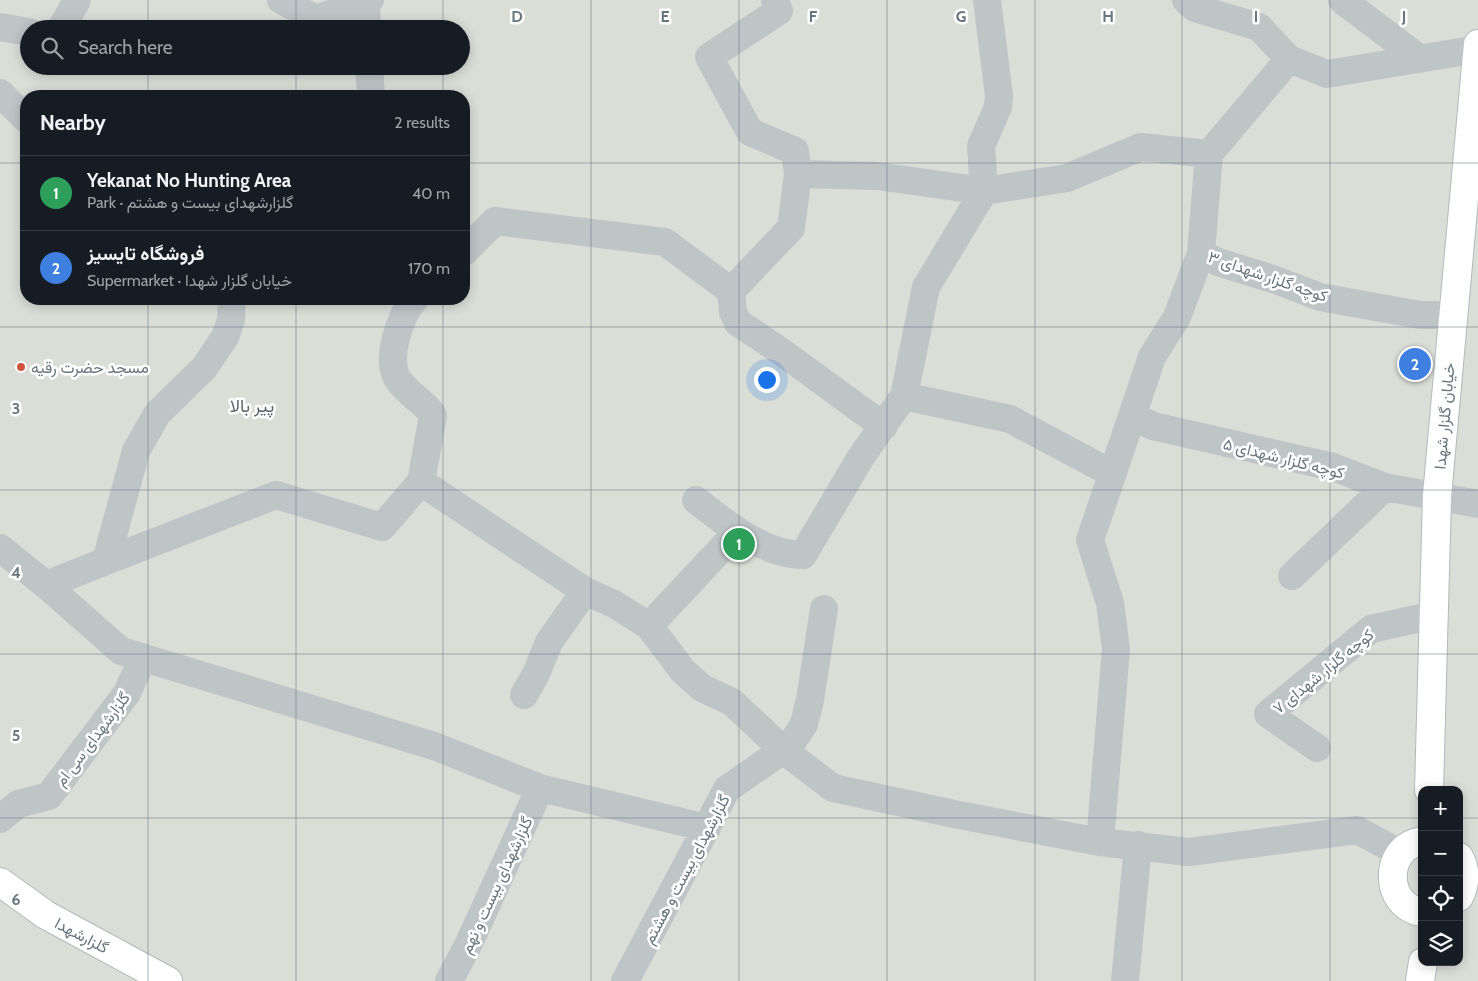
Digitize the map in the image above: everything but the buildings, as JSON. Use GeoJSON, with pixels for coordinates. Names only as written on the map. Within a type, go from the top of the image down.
{"type":"FeatureCollection","features":[{"type":"Feature","properties":{"kind":"main road","name":"خیابان گلزار شهدا"},"geometry":{"type":"LineString","coordinates":[[1430,786],[1437,496],[1478,44]]}},
{"type":"Feature","properties":{"kind":"main road"},"geometry":{"type":"LineString","coordinates":[[1411,847],[1394,863],[1391,875],[1398,897],[1406,906],[1418,910]]}},
{"type":"Feature","properties":{"kind":"main road"},"geometry":{"type":"LineString","coordinates":[[1463,868],[1467,890]]}},
{"type":"Feature","properties":{"kind":"main road","name":"گلزارشهدا"},"geometry":{"type":"LineString","coordinates":[[0,882],[46,916],[168,981]]}},
{"type":"Feature","properties":{"kind":"main road"},"geometry":{"type":"LineString","coordinates":[[1420,981],[1422,966]]}},
{"type":"Feature","properties":{"kind":"street"},"geometry":{"type":"LineString","coordinates":[[66,20],[76,0]]}},
{"type":"Feature","properties":{"kind":"street"},"geometry":{"type":"LineString","coordinates":[[281,0],[316,18],[362,1],[365,20]]}},
{"type":"Feature","properties":{"kind":"street"},"geometry":{"type":"LineString","coordinates":[[731,291],[791,228],[798,174],[795,152],[750,132],[709,57],[779,11],[775,0]]}},
{"type":"Feature","properties":{"kind":"street"},"geometry":{"type":"LineString","coordinates":[[696,500],[737,532],[790,555],[803,555],[861,457],[904,396],[926,287],[984,191],[981,146],[998,107],[999,96],[987,0]]}},
{"type":"Feature","properties":{"kind":"street"},"geometry":{"type":"LineString","coordinates":[[1186,0],[1194,8],[1259,27],[1289,59],[1327,74],[1478,49]]}},
{"type":"Feature","properties":{"kind":"street"},"geometry":{"type":"LineString","coordinates":[[1342,0],[1420,59]]}},
{"type":"Feature","properties":{"kind":"street"},"geometry":{"type":"LineString","coordinates":[[0,27],[20,30]]}},
{"type":"Feature","properties":{"kind":"street"},"geometry":{"type":"LineString","coordinates":[[1100,842],[1116,649],[1110,603],[1090,540],[1111,472],[1152,357],[1178,318],[1201,253],[1209,154],[1289,59]]}},
{"type":"Feature","properties":{"kind":"street"},"geometry":{"type":"LineString","coordinates":[[370,75],[371,90]]}},
{"type":"Feature","properties":{"kind":"street"},"geometry":{"type":"LineString","coordinates":[[0,93],[20,113]]}},
{"type":"Feature","properties":{"kind":"street"},"geometry":{"type":"LineString","coordinates":[[798,174],[877,176],[984,191],[1067,178],[1142,146],[1209,154]]}},
{"type":"Feature","properties":{"kind":"street"},"geometry":{"type":"LineString","coordinates":[[470,246],[495,221],[665,242],[731,291],[733,312],[738,323],[806,369],[837,394],[884,426]]}},
{"type":"Feature","properties":{"kind":"street","name":"کوچه گلزار شهدای ۳"},"geometry":{"type":"LineString","coordinates":[[1201,253],[1218,262],[1273,279],[1320,297],[1420,315],[1453,315]]}},
{"type":"Feature","properties":{"kind":"street"},"geometry":{"type":"LineString","coordinates":[[106,561],[136,451],[156,414],[204,368],[225,338],[231,320],[232,305]]}},
{"type":"Feature","properties":{"kind":"street"},"geometry":{"type":"LineString","coordinates":[[46,585],[276,495],[382,527],[421,482],[433,416],[430,409],[418,402],[397,380],[391,358],[397,334],[409,305]]}},
{"type":"Feature","properties":{"kind":"street"},"geometry":{"type":"LineString","coordinates":[[904,396],[1010,419],[1111,472]]}},
{"type":"Feature","properties":{"kind":"street","name":"کوچه گلزار شهدای ۵"},"geometry":{"type":"LineString","coordinates":[[1132,416],[1153,426],[1333,467],[1385,488],[1478,504]]}},
{"type":"Feature","properties":{"kind":"street"},"geometry":{"type":"LineString","coordinates":[[421,482],[584,591],[614,604],[650,626],[683,671],[702,688],[732,702],[783,750],[833,788],[1100,842],[1189,852],[1357,830],[1411,847]]}},
{"type":"Feature","properties":{"kind":"street"},"geometry":{"type":"LineString","coordinates":[[1292,576],[1385,488]]}},
{"type":"Feature","properties":{"kind":"street"},"geometry":{"type":"LineString","coordinates":[[650,626],[737,532]]}},
{"type":"Feature","properties":{"kind":"street"},"geometry":{"type":"LineString","coordinates":[[0,548],[121,650],[434,746],[540,788],[707,828]]}},
{"type":"Feature","properties":{"kind":"street"},"geometry":{"type":"LineString","coordinates":[[524,695],[536,674],[549,642],[584,591]]}},
{"type":"Feature","properties":{"kind":"street","name":"گلزارشهدای بیست و هشتم"},"geometry":{"type":"LineString","coordinates":[[625,981],[727,789],[783,750],[793,741],[804,724],[810,700],[824,609]]}},
{"type":"Feature","properties":{"kind":"street","name":"کوچه گلزار شهدای ۷"},"geometry":{"type":"LineString","coordinates":[[1317,748],[1268,714],[1370,629],[1434,615]]}},
{"type":"Feature","properties":{"kind":"street","name":"گلزارشهدای سی ام"},"geometry":{"type":"LineString","coordinates":[[0,819],[18,804],[49,796],[127,693],[143,657]]}},
{"type":"Feature","properties":{"kind":"street","name":"گلزارشهدای بیست و نهم"},"geometry":{"type":"LineString","coordinates":[[449,981],[469,943],[540,788]]}},
{"type":"Feature","properties":{"kind":"street"},"geometry":{"type":"LineString","coordinates":[[1125,981],[1138,845]]}},
{"type":"Feature","properties":{"kind":"shaded area"},"geometry":{"type":"Polygon","coordinates":[[[0,0],[1478,0],[1478,981],[0,981],[0,0]]]}},
{"type":"Feature","properties":{"kind":"place","name":"فروشگاه تایسیز"},"geometry":{"type":"Point","coordinates":[1415,364]}},
{"type":"Feature","properties":{"kind":"place","name":"مسجد حضرت رقیه"},"geometry":{"type":"Point","coordinates":[21,367]}},
{"type":"Feature","properties":{"kind":"place","name":"Yekanat No Hunting Area"},"geometry":{"type":"Point","coordinates":[739,544]}},
{"type":"Feature","properties":{"kind":"district","name":"پیر بالا"},"geometry":{"type":"Point","coordinates":[252,406]}}]}
